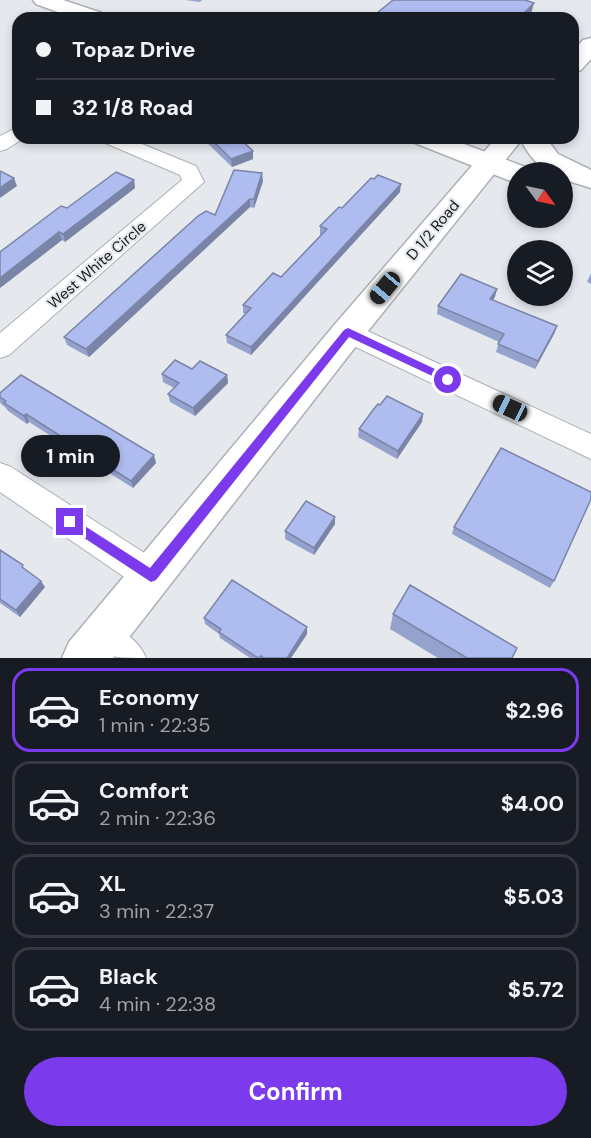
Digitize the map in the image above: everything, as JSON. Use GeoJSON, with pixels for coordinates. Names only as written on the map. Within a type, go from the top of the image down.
{"type":"FeatureCollection","features":[{"type":"Feature","properties":{"kind":"main road"},"geometry":{"type":"LineString","coordinates":[[52,1],[79,12]]}},
{"type":"Feature","properties":{"kind":"main road"},"geometry":{"type":"LineString","coordinates":[[579,58],[591,45]]}},
{"type":"Feature","properties":{"kind":"main road"},"geometry":{"type":"LineString","coordinates":[[440,144],[507,170]]}},
{"type":"Feature","properties":{"kind":"main road","name":"D 1/2 Road"},"geometry":{"type":"LineString","coordinates":[[105,651],[151,576],[348,332],[505,144]]}},
{"type":"Feature","properties":{"kind":"main road"},"geometry":{"type":"LineString","coordinates":[[536,144],[544,158],[591,180]]}},
{"type":"Feature","properties":{"kind":"main road"},"geometry":{"type":"LineString","coordinates":[[573,196],[591,203]]}},
{"type":"Feature","properties":{"kind":"street","name":"West White Circle"},"geometry":{"type":"LineString","coordinates":[[0,348],[193,182],[189,171],[126,144]]}},
{"type":"Feature","properties":{"kind":"street"},"geometry":{"type":"LineString","coordinates":[[348,332],[591,447]]}},
{"type":"Feature","properties":{"kind":"street"},"geometry":{"type":"LineString","coordinates":[[0,476],[151,576]]}},
{"type":"Feature","properties":{"kind":"building"},"geometry":{"type":"Polygon","coordinates":[[[393,0],[525,0],[534,3],[525,12],[378,12],[393,0]]]}},
{"type":"Feature","properties":{"kind":"building"},"geometry":{"type":"Polygon","coordinates":[[[216,144],[245,144],[253,151],[231,159],[216,144]]]}},
{"type":"Feature","properties":{"kind":"building"},"geometry":{"type":"Polygon","coordinates":[[[234,170],[262,173],[254,199],[250,199],[86,349],[64,337],[198,216],[206,211],[215,215],[234,170]]]}},
{"type":"Feature","properties":{"kind":"building"},"geometry":{"type":"Polygon","coordinates":[[[0,171],[14,178],[0,188],[0,171]]]}},
{"type":"Feature","properties":{"kind":"building"},"geometry":{"type":"Polygon","coordinates":[[[116,172],[134,180],[63,234],[59,232],[0,278],[0,252],[61,206],[67,208],[116,172]]]}},
{"type":"Feature","properties":{"kind":"building"},"geometry":{"type":"Polygon","coordinates":[[[378,175],[401,184],[251,347],[226,335],[251,308],[243,305],[273,273],[281,277],[327,229],[320,226],[339,207],[342,208],[371,178],[374,179],[378,175]]]}},
{"type":"Feature","properties":{"kind":"building"},"geometry":{"type":"Polygon","coordinates":[[[461,274],[497,289],[490,299],[557,326],[538,361],[498,344],[504,334],[438,306],[461,274]]]}},
{"type":"Feature","properties":{"kind":"building"},"geometry":{"type":"Polygon","coordinates":[[[175,360],[192,369],[200,361],[227,375],[193,408],[168,394],[179,383],[162,374],[175,360]]]}},
{"type":"Feature","properties":{"kind":"building"},"geometry":{"type":"Polygon","coordinates":[[[21,375],[154,455],[131,481],[26,414],[24,416],[4,403],[6,401],[0,397],[0,393],[21,375]]]}},
{"type":"Feature","properties":{"kind":"building"},"geometry":{"type":"Polygon","coordinates":[[[387,396],[423,414],[398,451],[359,429],[387,396]]]}},
{"type":"Feature","properties":{"kind":"building"},"geometry":{"type":"Polygon","coordinates":[[[501,448],[591,492],[591,499],[554,581],[454,527],[501,448]]]}},
{"type":"Feature","properties":{"kind":"building"},"geometry":{"type":"Polygon","coordinates":[[[306,501],[335,517],[314,548],[285,531],[306,501]]]}},
{"type":"Feature","properties":{"kind":"building"},"geometry":{"type":"Polygon","coordinates":[[[0,550],[23,565],[22,567],[41,581],[16,610],[0,599],[0,550]]]}},
{"type":"Feature","properties":{"kind":"building"},"geometry":{"type":"Polygon","coordinates":[[[232,580],[307,627],[287,658],[261,656],[258,658],[219,632],[221,629],[204,618],[232,580]]]}},
{"type":"Feature","properties":{"kind":"building"},"geometry":{"type":"Polygon","coordinates":[[[410,585],[517,648],[512,658],[467,658],[393,614],[410,585]]]}},
{"type":"Feature","properties":{"kind":"route"},"geometry":{"type":"LineString","coordinates":[[70,522],[151,576],[348,332],[448,380]]}}]}
